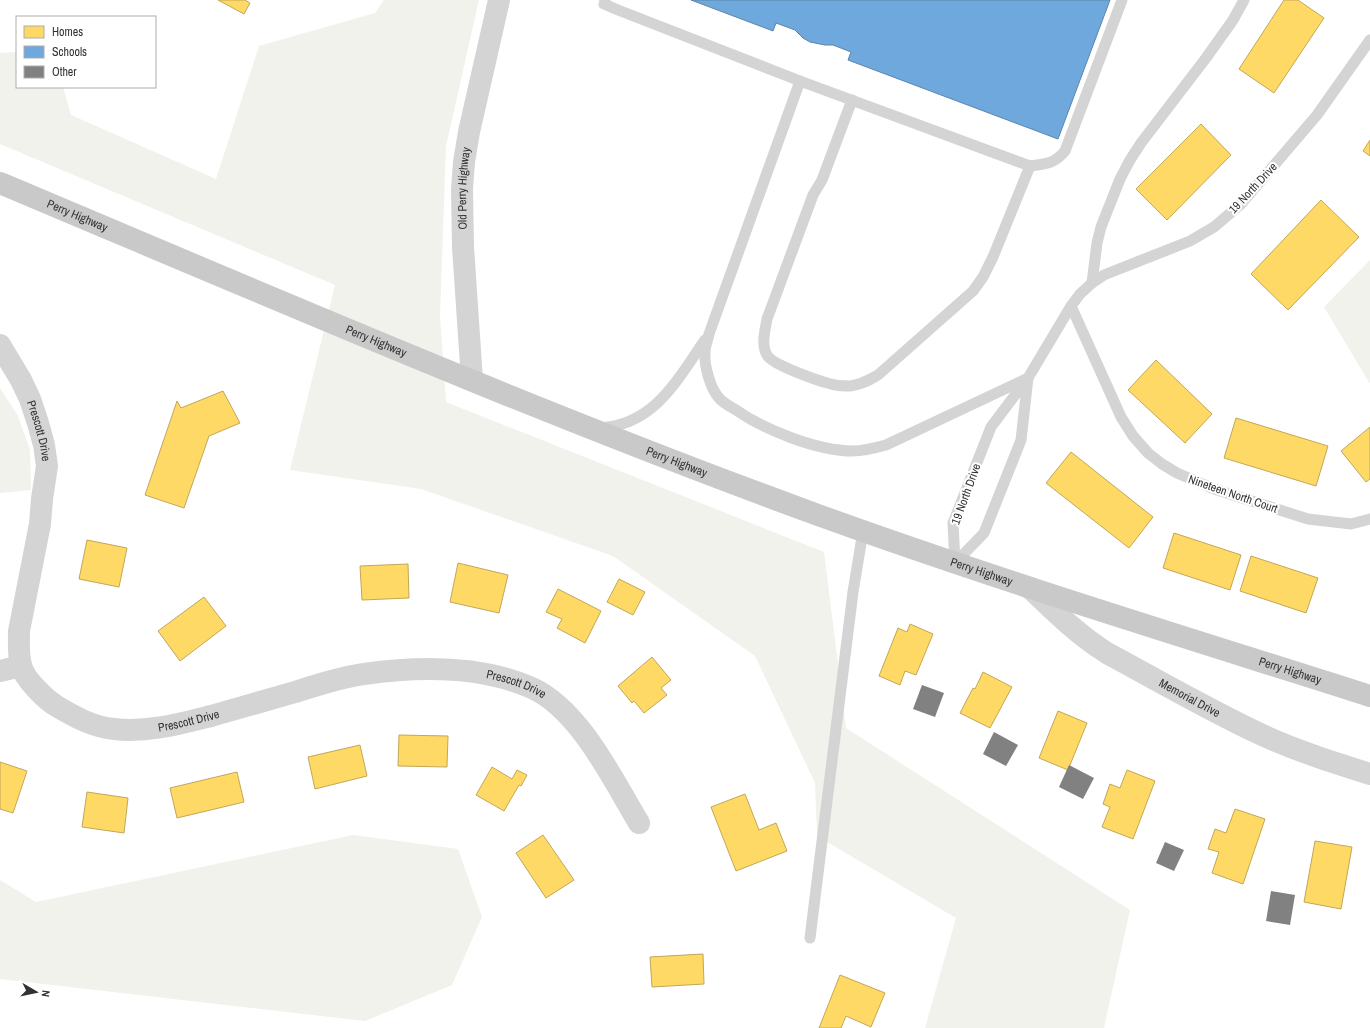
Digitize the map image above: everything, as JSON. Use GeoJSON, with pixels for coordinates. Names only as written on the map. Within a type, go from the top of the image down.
{"type":"FeatureCollection","features":[{"type":"Feature","properties":{"kind":"main road","name":"Perry Highway"},"geometry":{"type":"LineString","coordinates":[[0,183],[592,429],[798,507],[863,531],[1030,588],[1370,696]]}},
{"type":"Feature","properties":{"kind":"street","name":"Old Perry Highway"},"geometry":{"type":"LineString","coordinates":[[472,380],[463,247],[462,189],[464,162],[469,132],[499,0]]}},
{"type":"Feature","properties":{"kind":"street","name":"Prescott Drive"},"geometry":{"type":"LineString","coordinates":[[0,345],[30,399],[44,445],[47,466],[40,524],[19,631],[19,646],[21,666],[34,686],[52,703],[73,716],[93,725],[112,729],[134,730],[184,723],[328,682],[364,674],[431,668],[485,673],[534,689],[554,703],[570,718],[594,748],[639,823]]}},
{"type":"Feature","properties":{"kind":"street","name":"Memorial Drive"},"geometry":{"type":"LineString","coordinates":[[1030,588],[1076,631],[1107,653],[1226,717],[1259,733],[1297,749],[1370,774]]}},
{"type":"Feature","properties":{"kind":"street"},"geometry":{"type":"LineString","coordinates":[[0,671],[21,666]]}},
{"type":"Feature","properties":{"kind":"lane"},"geometry":{"type":"LineString","coordinates":[[606,0],[604,4],[618,10],[800,81],[1030,166],[1050,164],[1058,159],[1065,151],[1122,0]]}},
{"type":"Feature","properties":{"kind":"lane"},"geometry":{"type":"LineString","coordinates":[[1092,283],[1097,243],[1101,227],[1120,179],[1130,160],[1206,58],[1233,20],[1244,0]]}},
{"type":"Feature","properties":{"kind":"lane","name":"19 North Drive"},"geometry":{"type":"LineString","coordinates":[[955,563],[953,523],[991,428],[1028,378],[1071,306],[1080,294],[1092,283],[1118,269],[1190,241],[1214,227],[1235,209],[1317,115],[1370,40]]}},
{"type":"Feature","properties":{"kind":"lane"},"geometry":{"type":"LineString","coordinates":[[800,81],[709,334],[705,351],[705,364],[711,383],[719,398],[747,418],[770,429],[818,446],[852,451],[869,450],[886,445],[1028,378]]}},
{"type":"Feature","properties":{"kind":"lane"},"geometry":{"type":"LineString","coordinates":[[852,100],[822,180],[812,195],[767,319],[764,344],[767,356],[777,364],[833,385],[850,386],[862,384],[878,375],[973,291],[983,277],[993,257],[1030,166]]}},
{"type":"Feature","properties":{"kind":"lane","name":"Nineteen North Court"},"geometry":{"type":"LineString","coordinates":[[1071,306],[1120,417],[1132,436],[1148,453],[1162,464],[1177,473],[1214,489],[1308,519],[1351,524],[1370,519]]}},
{"type":"Feature","properties":{"kind":"lane"},"geometry":{"type":"LineString","coordinates":[[592,429],[625,424],[648,412],[668,393],[709,334]]}},
{"type":"Feature","properties":{"kind":"lane","name":"19 North Drive"},"geometry":{"type":"LineString","coordinates":[[955,563],[984,533],[1010,469],[1021,440],[1028,378]]}},
{"type":"Feature","properties":{"kind":"lane"},"geometry":{"type":"LineString","coordinates":[[810,938],[852,599],[863,531]]}},
{"type":"Feature","properties":{"kind":"shaded area"},"geometry":{"type":"Polygon","coordinates":[[[384,0],[479,0],[446,146],[440,316],[446,402],[824,552],[846,728],[1130,910],[1104,1028],[925,1028],[956,918],[817,836],[815,783],[755,656],[613,556],[421,489],[290,470],[335,285],[0,144],[0,53],[16,52],[16,88],[63,88],[71,115],[216,179],[259,46],[375,13],[384,0]]]}},
{"type":"Feature","properties":{"kind":"shaded area"},"geometry":{"type":"Polygon","coordinates":[[[1370,260],[1370,384],[1324,307],[1370,260]]]}},
{"type":"Feature","properties":{"kind":"shaded area"},"geometry":{"type":"Polygon","coordinates":[[[0,388],[18,416],[30,450],[31,490],[0,493],[0,388]]]}},
{"type":"Feature","properties":{"kind":"shaded area"},"geometry":{"type":"Polygon","coordinates":[[[353,835],[458,849],[482,917],[452,985],[365,1021],[0,979],[0,880],[36,902],[353,835]]]}},
{"type":"Feature","properties":{"kind":"building: Homes"},"geometry":{"type":"Polygon","coordinates":[[[218,0],[245,0],[250,3],[244,14],[218,0]]]}},
{"type":"Feature","properties":{"kind":"building: Homes"},"geometry":{"type":"Polygon","coordinates":[[[1284,0],[1298,0],[1324,18],[1274,93],[1239,69],[1284,0]]]}},
{"type":"Feature","properties":{"kind":"building: Homes"},"geometry":{"type":"Polygon","coordinates":[[[1201,124],[1231,155],[1167,220],[1136,189],[1201,124]]]}},
{"type":"Feature","properties":{"kind":"building: Homes"},"geometry":{"type":"Polygon","coordinates":[[[1370,140],[1370,156],[1363,151],[1370,140]]]}},
{"type":"Feature","properties":{"kind":"building: Homes"},"geometry":{"type":"Polygon","coordinates":[[[1321,200],[1359,237],[1288,310],[1251,274],[1321,200]]]}},
{"type":"Feature","properties":{"kind":"building: Homes"},"geometry":{"type":"Polygon","coordinates":[[[1156,360],[1212,414],[1185,443],[1128,390],[1156,360]]]}},
{"type":"Feature","properties":{"kind":"building: Homes"},"geometry":{"type":"Polygon","coordinates":[[[223,391],[240,423],[209,436],[184,508],[145,495],[177,401],[181,408],[223,391]]]}},
{"type":"Feature","properties":{"kind":"building: Homes"},"geometry":{"type":"Polygon","coordinates":[[[1236,418],[1328,446],[1316,486],[1224,458],[1236,418]]]}},
{"type":"Feature","properties":{"kind":"building: Homes"},"geometry":{"type":"Polygon","coordinates":[[[1370,427],[1370,479],[1366,482],[1341,451],[1370,427]]]}},
{"type":"Feature","properties":{"kind":"building: Homes"},"geometry":{"type":"Polygon","coordinates":[[[1071,452],[1153,517],[1129,548],[1046,483],[1071,452]]]}},
{"type":"Feature","properties":{"kind":"building: Homes"},"geometry":{"type":"Polygon","coordinates":[[[1174,533],[1241,555],[1230,590],[1163,568],[1174,533]]]}},
{"type":"Feature","properties":{"kind":"building: Homes"},"geometry":{"type":"Polygon","coordinates":[[[87,540],[127,548],[119,587],[79,579],[87,540]]]}},
{"type":"Feature","properties":{"kind":"building: Homes"},"geometry":{"type":"Polygon","coordinates":[[[1251,556],[1318,578],[1306,613],[1240,591],[1251,556]]]}},
{"type":"Feature","properties":{"kind":"building: Homes"},"geometry":{"type":"Polygon","coordinates":[[[458,563],[508,575],[499,613],[450,602],[458,563]]]}},
{"type":"Feature","properties":{"kind":"building: Homes"},"geometry":{"type":"Polygon","coordinates":[[[408,564],[409,598],[362,600],[360,566],[408,564]]]}},
{"type":"Feature","properties":{"kind":"building: Homes"},"geometry":{"type":"Polygon","coordinates":[[[619,579],[645,592],[633,615],[607,602],[619,579]]]}},
{"type":"Feature","properties":{"kind":"building: Homes"},"geometry":{"type":"Polygon","coordinates":[[[558,589],[601,611],[585,643],[557,628],[562,619],[546,612],[558,589]]]}},
{"type":"Feature","properties":{"kind":"building: Homes"},"geometry":{"type":"Polygon","coordinates":[[[204,597],[226,626],[180,661],[158,631],[204,597]]]}},
{"type":"Feature","properties":{"kind":"building: Homes"},"geometry":{"type":"Polygon","coordinates":[[[910,624],[933,634],[916,675],[905,671],[900,685],[879,676],[898,628],[907,632],[910,624]]]}},
{"type":"Feature","properties":{"kind":"building: Homes"},"geometry":{"type":"Polygon","coordinates":[[[652,657],[671,680],[661,688],[667,695],[644,713],[634,701],[632,703],[618,686],[652,657]]]}},
{"type":"Feature","properties":{"kind":"building: Homes"},"geometry":{"type":"Polygon","coordinates":[[[983,672],[1012,687],[990,728],[960,713],[973,688],[975,689],[983,672]]]}},
{"type":"Feature","properties":{"kind":"building: Homes"},"geometry":{"type":"Polygon","coordinates":[[[1058,711],[1087,723],[1068,770],[1039,758],[1058,711]]]}},
{"type":"Feature","properties":{"kind":"building: Homes"},"geometry":{"type":"Polygon","coordinates":[[[399,735],[448,736],[447,767],[398,766],[399,735]]]}},
{"type":"Feature","properties":{"kind":"building: Homes"},"geometry":{"type":"Polygon","coordinates":[[[360,745],[367,776],[315,789],[308,757],[360,745]]]}},
{"type":"Feature","properties":{"kind":"building: Homes"},"geometry":{"type":"Polygon","coordinates":[[[0,762],[27,771],[13,813],[0,809],[0,762]]]}},
{"type":"Feature","properties":{"kind":"building: Homes"},"geometry":{"type":"Polygon","coordinates":[[[492,767],[512,779],[517,770],[527,775],[521,786],[519,785],[504,811],[476,795],[492,767]]]}},
{"type":"Feature","properties":{"kind":"building: Homes"},"geometry":{"type":"Polygon","coordinates":[[[1127,770],[1155,781],[1133,839],[1102,827],[1110,807],[1103,804],[1110,784],[1120,788],[1127,770]]]}},
{"type":"Feature","properties":{"kind":"building: Homes"},"geometry":{"type":"Polygon","coordinates":[[[237,772],[244,802],[177,818],[170,788],[237,772]]]}},
{"type":"Feature","properties":{"kind":"building: Homes"},"geometry":{"type":"Polygon","coordinates":[[[87,792],[128,798],[124,833],[82,827],[87,792]]]}},
{"type":"Feature","properties":{"kind":"building: Homes"},"geometry":{"type":"Polygon","coordinates":[[[745,794],[759,830],[776,823],[787,851],[736,871],[711,807],[745,794]]]}},
{"type":"Feature","properties":{"kind":"building: Homes"},"geometry":{"type":"Polygon","coordinates":[[[1235,809],[1265,819],[1243,884],[1212,873],[1219,852],[1208,849],[1215,829],[1226,833],[1235,809]]]}},
{"type":"Feature","properties":{"kind":"building: Homes"},"geometry":{"type":"Polygon","coordinates":[[[543,835],[574,880],[546,898],[516,853],[543,835]]]}},
{"type":"Feature","properties":{"kind":"building: Homes"},"geometry":{"type":"Polygon","coordinates":[[[1315,841],[1352,847],[1341,909],[1304,902],[1315,841]]]}},
{"type":"Feature","properties":{"kind":"building: Homes"},"geometry":{"type":"Polygon","coordinates":[[[703,954],[704,984],[652,987],[650,957],[703,954]]]}},
{"type":"Feature","properties":{"kind":"building: Homes"},"geometry":{"type":"Polygon","coordinates":[[[840,975],[885,993],[871,1027],[846,1016],[841,1028],[819,1028],[840,975]]]}},
{"type":"Feature","properties":{"kind":"building: Schools"},"geometry":{"type":"Polygon","coordinates":[[[691,0],[1110,0],[1058,139],[848,60],[851,52],[833,45],[810,42],[803,38],[795,30],[776,23],[773,31],[691,0]]]}},
{"type":"Feature","properties":{"kind":"building: Other"},"geometry":{"type":"Polygon","coordinates":[[[922,685],[944,693],[935,717],[913,709],[922,685]]]}},
{"type":"Feature","properties":{"kind":"building: Other"},"geometry":{"type":"Polygon","coordinates":[[[994,732],[1018,745],[1006,766],[983,754],[994,732]]]}},
{"type":"Feature","properties":{"kind":"building: Other"},"geometry":{"type":"Polygon","coordinates":[[[1069,765],[1094,778],[1083,799],[1059,787],[1069,765]]]}},
{"type":"Feature","properties":{"kind":"building: Other"},"geometry":{"type":"Polygon","coordinates":[[[1165,842],[1184,850],[1174,871],[1156,863],[1165,842]]]}},
{"type":"Feature","properties":{"kind":"building: Other"},"geometry":{"type":"Polygon","coordinates":[[[1271,891],[1295,895],[1290,925],[1266,921],[1271,891]]]}}]}
